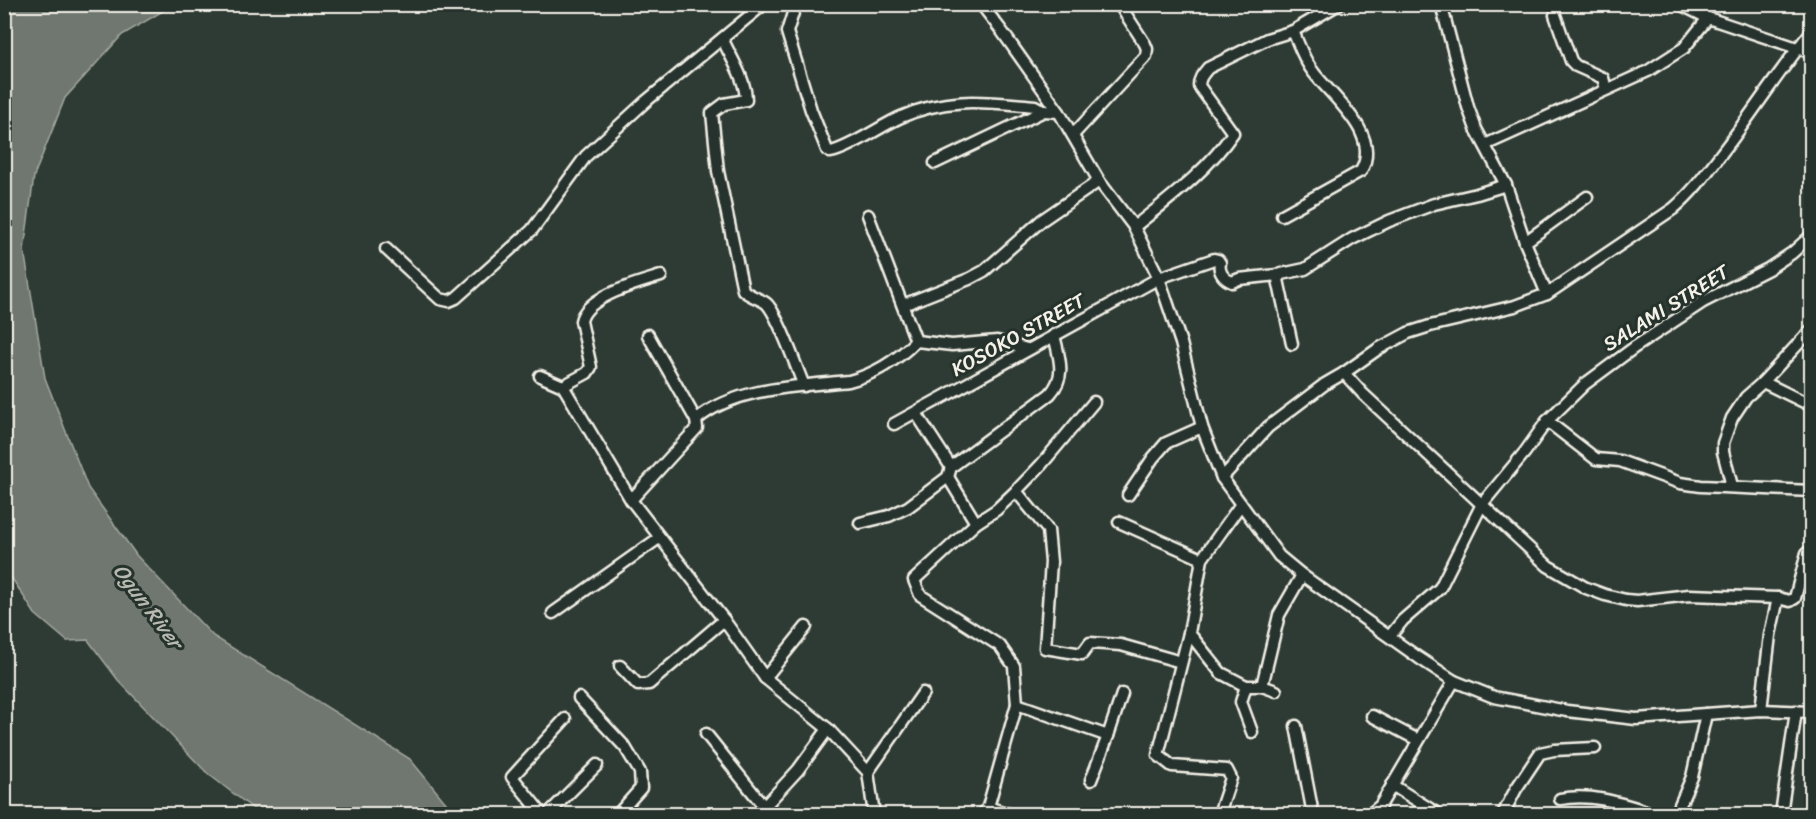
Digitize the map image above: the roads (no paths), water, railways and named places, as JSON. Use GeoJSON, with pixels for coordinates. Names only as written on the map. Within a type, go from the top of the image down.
{"type":"FeatureCollection","features":[{"type":"Feature","properties":{"kind":"street"},"geometry":{"type":"LineString","coordinates":[[386,249],[440,299],[449,301],[456,298],[532,230],[586,156],[645,102],[764,4]]}},
{"type":"Feature","properties":{"kind":"street"},"geometry":{"type":"LineString","coordinates":[[981,4],[1059,112],[1099,181],[1134,227],[1159,278],[1181,343],[1202,427],[1222,478],[1279,556],[1302,575],[1454,681],[1494,697],[1591,715],[1636,719],[1761,710],[1812,712]]}},
{"type":"Feature","properties":{"kind":"street"},"geometry":{"type":"LineString","coordinates":[[1073,135],[1146,56],[1145,44],[1119,4]]}},
{"type":"Feature","properties":{"kind":"street"},"geometry":{"type":"LineString","coordinates":[[1134,227],[1202,171],[1233,133],[1199,86],[1199,80],[1204,72],[1267,39],[1293,31],[1339,4]]}},
{"type":"Feature","properties":{"kind":"street"},"geometry":{"type":"LineString","coordinates":[[1441,4],[1476,129],[1506,185],[1525,242],[1547,294]]}},
{"type":"Feature","properties":{"kind":"street"},"geometry":{"type":"LineString","coordinates":[[1680,4],[1708,18],[1812,53]]}},
{"type":"Feature","properties":{"kind":"street"},"geometry":{"type":"LineString","coordinates":[[795,7],[787,32],[811,110],[827,150],[830,152],[902,117],[958,101],[1035,106],[1044,111],[1059,112]]}},
{"type":"Feature","properties":{"kind":"street"},"geometry":{"type":"LineString","coordinates":[[1555,15],[1571,62],[1603,78],[1606,89]]}},
{"type":"Feature","properties":{"kind":"street"},"geometry":{"type":"LineString","coordinates":[[1485,145],[1648,71],[1684,48],[1708,18]]}},
{"type":"Feature","properties":{"kind":"street"},"geometry":{"type":"LineString","coordinates":[[1282,215],[1361,171],[1367,155],[1364,142],[1346,106],[1314,74],[1293,31]]}},
{"type":"Feature","properties":{"kind":"street"},"geometry":{"type":"LineString","coordinates":[[1222,478],[1268,427],[1317,390],[1378,349],[1408,333],[1452,320],[1515,306],[1547,294],[1627,241],[1687,197],[1812,31]]}},
{"type":"Feature","properties":{"kind":"street"},"geometry":{"type":"LineString","coordinates":[[723,40],[747,96],[746,100],[724,104],[712,113],[718,171],[742,291],[751,298],[766,303],[777,320],[804,386]]}},
{"type":"Feature","properties":{"kind":"street"},"geometry":{"type":"LineString","coordinates":[[935,164],[1044,111]]}},
{"type":"Feature","properties":{"kind":"street"},"geometry":{"type":"LineString","coordinates":[[903,305],[984,271],[1042,220],[1099,181]]}},
{"type":"Feature","properties":{"kind":"street"},"geometry":{"type":"LineString","coordinates":[[1292,344],[1277,275],[1305,269],[1368,230],[1413,211],[1506,185]]}},
{"type":"Feature","properties":{"kind":"street"},"geometry":{"type":"LineString","coordinates":[[1525,242],[1587,197]]}},
{"type":"Feature","properties":{"kind":"street"},"geometry":{"type":"LineString","coordinates":[[868,215],[916,341]]}},
{"type":"Feature","properties":{"kind":"street","name":"SALAMI STREET"},"geometry":{"type":"LineString","coordinates":[[1482,504],[1526,452],[1547,421],[1585,384],[1612,363],[1703,302],[1792,253],[1812,235]]}},
{"type":"Feature","properties":{"kind":"street","name":"KOSOKO STREET"},"geometry":{"type":"LineString","coordinates":[[894,423],[1159,278],[1214,259],[1220,263],[1219,268],[1223,276],[1232,282],[1239,279],[1277,275]]}},
{"type":"Feature","properties":{"kind":"street"},"geometry":{"type":"LineString","coordinates":[[563,386],[587,373],[591,367],[581,321],[582,314],[587,308],[622,288],[661,276]]}},
{"type":"Feature","properties":{"kind":"street"},"geometry":{"type":"LineString","coordinates":[[1732,486],[1723,452],[1723,443],[1737,408],[1812,329]]}},
{"type":"Feature","properties":{"kind":"street"},"geometry":{"type":"LineString","coordinates":[[860,523],[889,516],[908,507],[949,472],[1040,403],[1056,387],[1061,373],[1054,335]]}},
{"type":"Feature","properties":{"kind":"street"},"geometry":{"type":"LineString","coordinates":[[631,500],[697,428],[696,420],[648,336]]}},
{"type":"Feature","properties":{"kind":"street"},"geometry":{"type":"LineString","coordinates":[[696,420],[727,402],[783,387],[859,379],[897,360],[916,341]]}},
{"type":"Feature","properties":{"kind":"street"},"geometry":{"type":"LineString","coordinates":[[916,341],[952,345],[997,341],[1026,349]]}},
{"type":"Feature","properties":{"kind":"street"},"geometry":{"type":"LineString","coordinates":[[1344,373],[1363,394],[1548,566],[1569,579],[1605,595],[1637,601],[1675,595],[1778,598],[1790,601],[1795,598],[1807,553]]}},
{"type":"Feature","properties":{"kind":"street"},"geometry":{"type":"LineString","coordinates":[[540,376],[563,386],[631,500],[724,620],[765,678],[828,729],[868,772],[874,814]]}},
{"type":"Feature","properties":{"kind":"street"},"geometry":{"type":"LineString","coordinates":[[1763,382],[1812,406]]}},
{"type":"Feature","properties":{"kind":"street"},"geometry":{"type":"LineString","coordinates":[[1009,814],[986,811],[1017,704],[1014,666],[1000,646],[920,595],[915,580],[976,523],[996,510],[1016,491],[1094,402]]}},
{"type":"Feature","properties":{"kind":"street"},"geometry":{"type":"LineString","coordinates":[[916,413],[976,523]]}},
{"type":"Feature","properties":{"kind":"street"},"geometry":{"type":"LineString","coordinates":[[1547,421],[1599,460],[1620,461],[1680,483],[1812,491]]}},
{"type":"Feature","properties":{"kind":"street"},"geometry":{"type":"LineString","coordinates":[[1128,495],[1166,443],[1202,427]]}},
{"type":"Feature","properties":{"kind":"street"},"geometry":{"type":"LineString","coordinates":[[1016,491],[1048,530],[1051,562],[1045,648],[1083,654],[1090,643],[1121,645],[1181,662]]}},
{"type":"Feature","properties":{"kind":"street"},"geometry":{"type":"LineString","coordinates":[[1219,814],[1231,778],[1227,770],[1172,766],[1158,755],[1189,633],[1202,559],[1241,504]]}},
{"type":"Feature","properties":{"kind":"street"},"geometry":{"type":"LineString","coordinates":[[1390,636],[1403,620],[1440,588],[1482,504]]}},
{"type":"Feature","properties":{"kind":"street"},"geometry":{"type":"LineString","coordinates":[[1119,522],[1202,559]]}},
{"type":"Feature","properties":{"kind":"street"},"geometry":{"type":"LineString","coordinates":[[553,613],[659,538]]}},
{"type":"Feature","properties":{"kind":"street"},"geometry":{"type":"LineString","coordinates":[[1262,686],[1279,615],[1302,575]]}},
{"type":"Feature","properties":{"kind":"street"},"geometry":{"type":"LineString","coordinates":[[1761,710],[1765,665],[1778,598]]}},
{"type":"Feature","properties":{"kind":"street"},"geometry":{"type":"LineString","coordinates":[[620,666],[638,685],[649,684],[724,620]]}},
{"type":"Feature","properties":{"kind":"street"},"geometry":{"type":"LineString","coordinates":[[765,678],[806,627]]}},
{"type":"Feature","properties":{"kind":"street"},"geometry":{"type":"LineString","coordinates":[[1189,633],[1221,674],[1246,686],[1262,686],[1276,691]]}},
{"type":"Feature","properties":{"kind":"street"},"geometry":{"type":"LineString","coordinates":[[1370,814],[1380,806],[1454,681]]}},
{"type":"Feature","properties":{"kind":"street"},"geometry":{"type":"LineString","coordinates":[[1246,686],[1241,702],[1252,732]]}},
{"type":"Feature","properties":{"kind":"street"},"geometry":{"type":"LineString","coordinates":[[868,772],[923,693]]}},
{"type":"Feature","properties":{"kind":"street"},"geometry":{"type":"LineString","coordinates":[[1091,780],[1122,694]]}},
{"type":"Feature","properties":{"kind":"street"},"geometry":{"type":"LineString","coordinates":[[579,698],[625,747],[640,772],[640,788],[618,814]]}},
{"type":"Feature","properties":{"kind":"street"},"geometry":{"type":"LineString","coordinates":[[1017,704],[1108,736]]}},
{"type":"Feature","properties":{"kind":"street"},"geometry":{"type":"LineString","coordinates":[[1781,814],[1796,711]]}},
{"type":"Feature","properties":{"kind":"street"},"geometry":{"type":"LineString","coordinates":[[1676,814],[1692,777],[1706,714]]}},
{"type":"Feature","properties":{"kind":"street"},"geometry":{"type":"LineString","coordinates":[[1372,716],[1418,740]]}},
{"type":"Feature","properties":{"kind":"street"},"geometry":{"type":"LineString","coordinates":[[542,814],[512,777],[565,719]]}},
{"type":"Feature","properties":{"kind":"street"},"geometry":{"type":"LineString","coordinates":[[1296,726],[1313,814]]}},
{"type":"Feature","properties":{"kind":"street"},"geometry":{"type":"LineString","coordinates":[[706,734],[767,811],[828,729]]}},
{"type":"Feature","properties":{"kind":"street"},"geometry":{"type":"LineString","coordinates":[[1503,814],[1516,789],[1540,753],[1595,748]]}},
{"type":"Feature","properties":{"kind":"street"},"geometry":{"type":"LineString","coordinates":[[548,814],[597,765]]}},
{"type":"Feature","properties":{"kind":"street"},"geometry":{"type":"LineString","coordinates":[[1392,785],[1438,814]]}},
{"type":"Feature","properties":{"kind":"street"},"geometry":{"type":"LineString","coordinates":[[1560,799],[1580,797],[1606,799],[1654,814]]}},
{"type":"Feature","properties":{"kind":"water","name":"Ogun River"},"geometry":{"type":"Polygon","coordinates":[[[4,5],[173,5],[122,35],[65,98],[34,176],[24,250],[45,378],[88,488],[137,556],[213,636],[410,759],[455,814],[260,814],[207,773],[118,680],[88,640],[67,641],[35,614],[4,566],[4,5]]]}}]}
